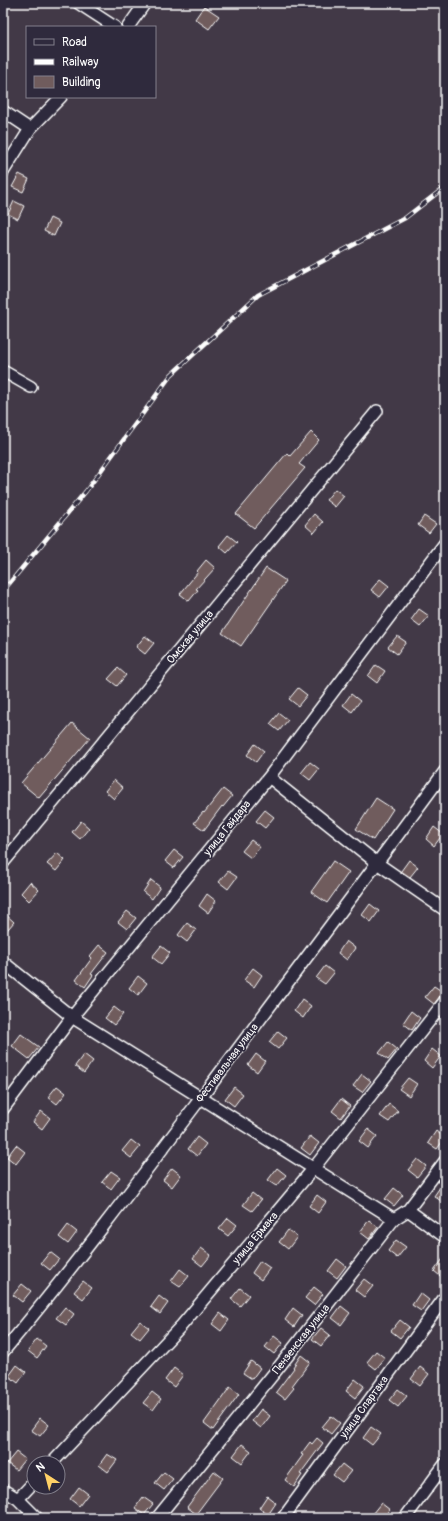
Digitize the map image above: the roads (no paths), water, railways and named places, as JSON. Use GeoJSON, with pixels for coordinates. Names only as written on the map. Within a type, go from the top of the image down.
{"type":"FeatureCollection","features":[{"type":"Feature","properties":{"kind":"street"},"geometry":{"type":"LineString","coordinates":[[78,3],[112,26]]}},
{"type":"Feature","properties":{"kind":"street"},"geometry":{"type":"LineString","coordinates":[[129,26],[145,3]]}},
{"type":"Feature","properties":{"kind":"street"},"geometry":{"type":"LineString","coordinates":[[3,172],[30,129],[60,98]]}},
{"type":"Feature","properties":{"kind":"street"},"geometry":{"type":"LineString","coordinates":[[3,111],[30,129]]}},
{"type":"Feature","properties":{"kind":"street"},"geometry":{"type":"LineString","coordinates":[[3,371],[32,387]]}},
{"type":"Feature","properties":{"kind":"street","name":"Омская улица"},"geometry":{"type":"LineString","coordinates":[[3,863],[377,411]]}},
{"type":"Feature","properties":{"kind":"street","name":"улица Гайдара"},"geometry":{"type":"LineString","coordinates":[[3,1109],[72,1017],[269,777],[445,543]]}},
{"type":"Feature","properties":{"kind":"street","name":"Фестивальная улица"},"geometry":{"type":"LineString","coordinates":[[3,1352],[59,1284],[201,1098],[445,771]]}},
{"type":"Feature","properties":{"kind":"street"},"geometry":{"type":"LineString","coordinates":[[269,777],[377,863],[445,910]]}},
{"type":"Feature","properties":{"kind":"street"},"geometry":{"type":"LineString","coordinates":[[3,962],[72,1017],[394,1219]]}},
{"type":"Feature","properties":{"kind":"street","name":"улица Ермака"},"geometry":{"type":"LineString","coordinates":[[60,1455],[182,1325],[313,1169],[445,1001]]}},
{"type":"Feature","properties":{"kind":"street","name":"Пензенская улица"},"geometry":{"type":"LineString","coordinates":[[157,1518],[275,1372],[394,1219],[408,1210],[445,1161]]}},
{"type":"Feature","properties":{"kind":"street"},"geometry":{"type":"LineString","coordinates":[[408,1210],[445,1237]]}},
{"type":"Feature","properties":{"kind":"street","name":"улица Спартака"},"geometry":{"type":"LineString","coordinates":[[283,1518],[445,1297]]}},
{"type":"Feature","properties":{"kind":"street"},"geometry":{"type":"LineString","coordinates":[[405,1518],[445,1464]]}},
{"type":"Feature","properties":{"kind":"street"},"geometry":{"type":"LineString","coordinates":[[3,1490],[18,1499],[38,1518]]}},
{"type":"Feature","properties":{"kind":"street"},"geometry":{"type":"LineString","coordinates":[[18,1499],[26,1490]]}},
{"type":"Feature","properties":{"kind":"railway"},"geometry":{"type":"LineString","coordinates":[[3,591],[86,491],[171,375],[258,295],[405,218],[445,187]]}}]}
